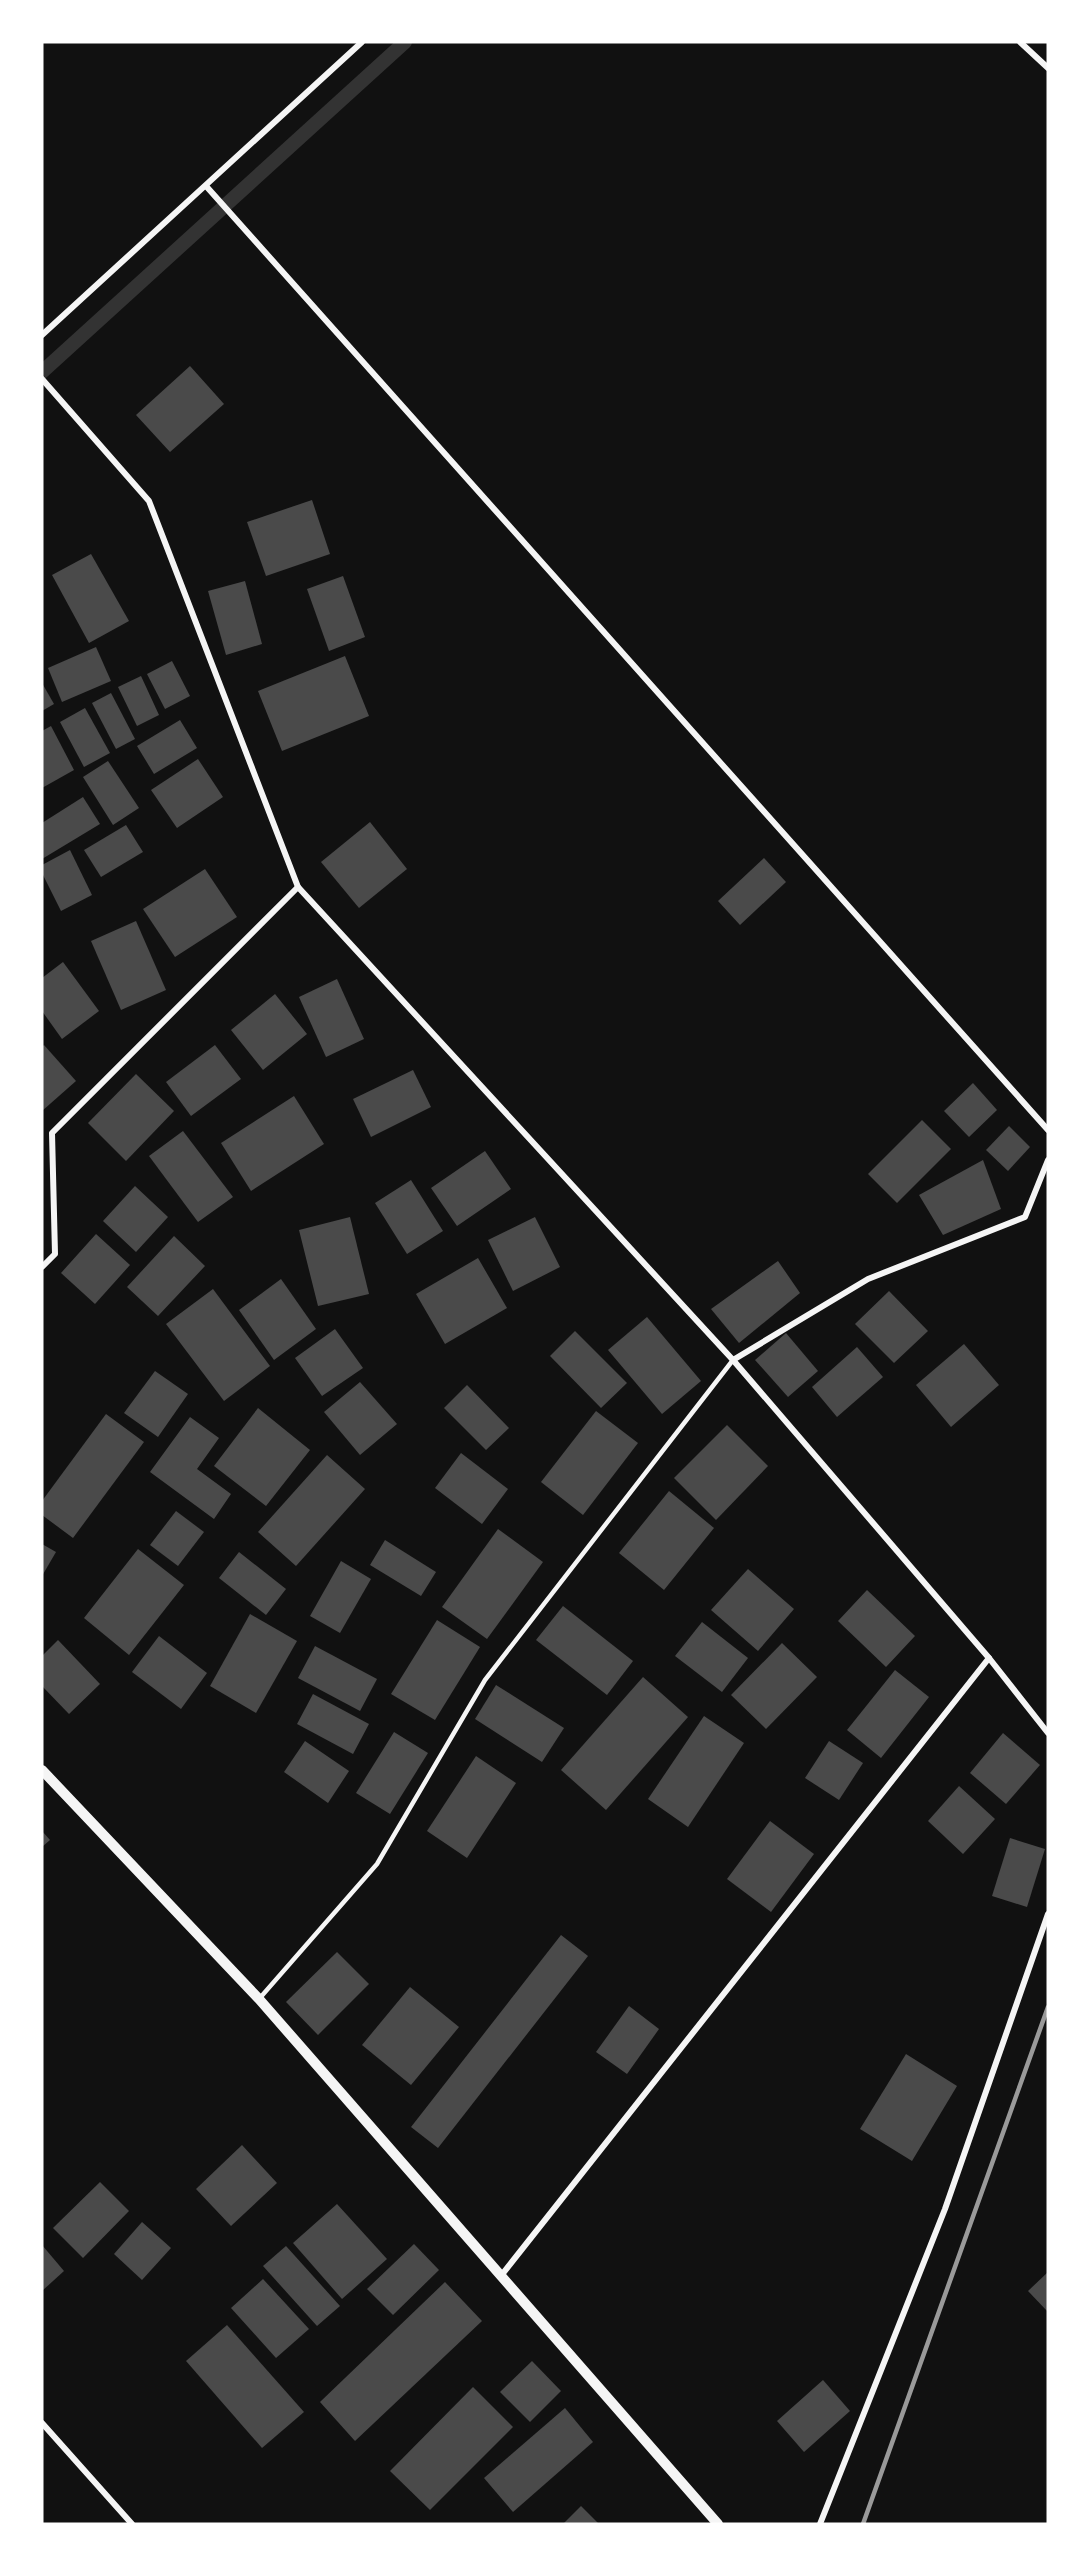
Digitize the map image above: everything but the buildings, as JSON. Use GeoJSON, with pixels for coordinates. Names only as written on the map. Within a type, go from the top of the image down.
{"type":"FeatureCollection","features":[{"type":"Feature","properties":{"kind":"street"},"geometry":{"type":"LineString","coordinates":[[42,335],[362,42]]}},
{"type":"Feature","properties":{"kind":"street"},"geometry":{"type":"LineString","coordinates":[[1020,42],[1048,69]]}},
{"type":"Feature","properties":{"kind":"street"},"geometry":{"type":"LineString","coordinates":[[206,186],[1048,1130]]}},
{"type":"Feature","properties":{"kind":"street"},"geometry":{"type":"LineString","coordinates":[[42,379],[149,501],[298,887],[733,1360],[989,1658],[1048,1733]]}},
{"type":"Feature","properties":{"kind":"street"},"geometry":{"type":"LineString","coordinates":[[42,1267],[55,1254],[52,1133],[298,887]]}},
{"type":"Feature","properties":{"kind":"street"},"geometry":{"type":"LineString","coordinates":[[733,1360],[867,1280],[1025,1217],[1048,1160]]}},
{"type":"Feature","properties":{"kind":"street"},"geometry":{"type":"LineString","coordinates":[[500,2277],[989,1658]]}},
{"type":"Feature","properties":{"kind":"street"},"geometry":{"type":"LineString","coordinates":[[42,1770],[259,1999],[718,2524]]}},
{"type":"Feature","properties":{"kind":"street"},"geometry":{"type":"LineString","coordinates":[[820,2524],[945,2210],[1048,1914]]}},
{"type":"Feature","properties":{"kind":"street"},"geometry":{"type":"LineString","coordinates":[[42,2423],[132,2524]]}},
{"type":"Feature","properties":{"kind":"lane"},"geometry":{"type":"LineString","coordinates":[[259,1999],[377,1864],[485,1680],[733,1360]]}},
{"type":"Feature","properties":{"kind":"waterway"},"geometry":{"type":"LineString","coordinates":[[42,372],[405,42]]}},
{"type":"Feature","properties":{"kind":"railway"},"geometry":{"type":"LineString","coordinates":[[863,2524],[1048,2007]]}}]}
